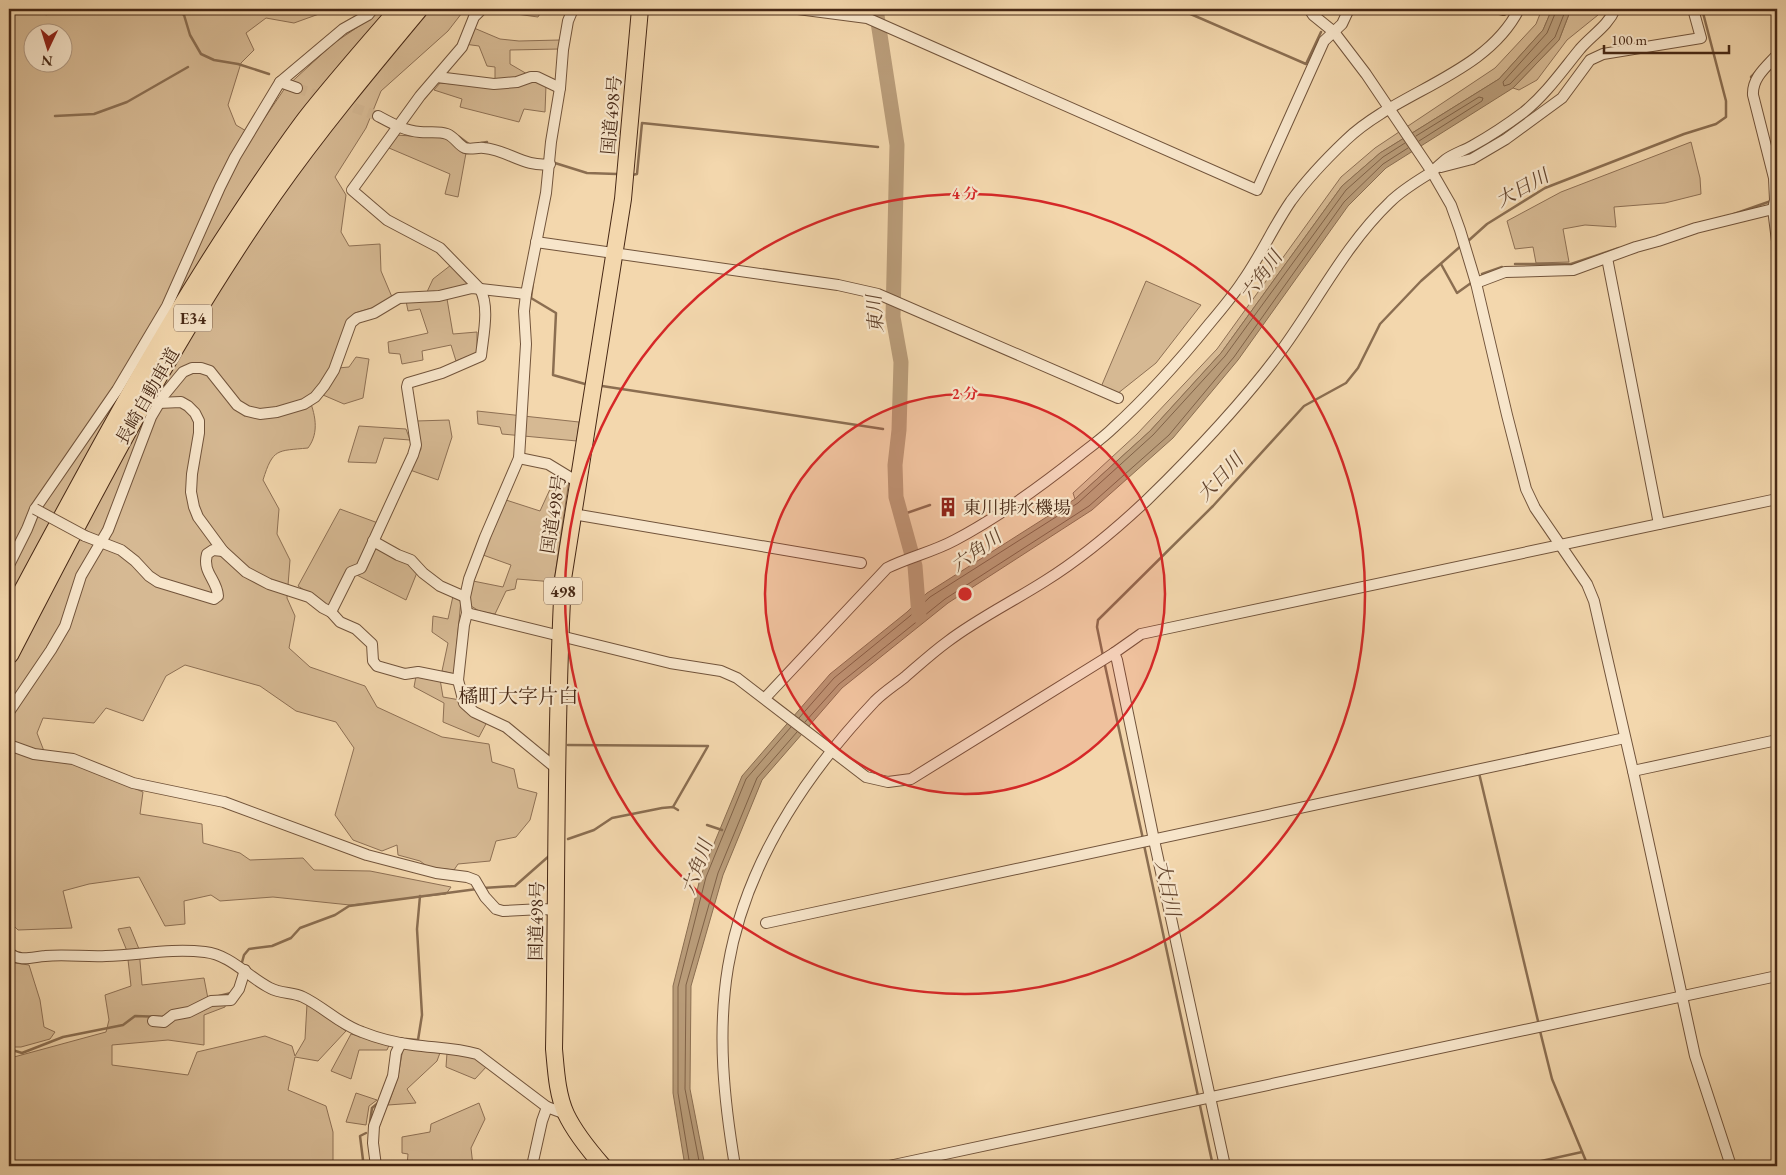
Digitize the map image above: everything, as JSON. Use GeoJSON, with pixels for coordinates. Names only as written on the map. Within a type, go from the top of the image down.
{"type":"FeatureCollection","features":[{"type":"Feature","properties":{"kind":"highway","name":"長崎自動車道"},"geometry":{"type":"LineString","coordinates":[[9,618],[140,378],[207,266],[307,119],[400,9]]}},
{"type":"Feature","properties":{"kind":"highway","name":"長崎自動車道"},"geometry":{"type":"LineString","coordinates":[[9,654],[157,377],[220,273],[273,194],[320,129],[418,9]]}},
{"type":"Feature","properties":{"kind":"highway","name":"国道498号"},"geometry":{"type":"LineString","coordinates":[[602,1166],[566,1114],[557,1082],[554,1049],[557,769],[561,635],[564,579],[623,198],[640,9]]}},
{"type":"Feature","properties":{"kind":"street"},"geometry":{"type":"LineString","coordinates":[[9,565],[35,509],[117,390],[167,306],[223,180],[280,82],[343,29],[373,9]]}},
{"type":"Feature","properties":{"kind":"street"},"geometry":{"type":"LineString","coordinates":[[331,612],[351,572],[361,568],[416,445],[407,388],[408,383],[442,373],[481,356],[484,296],[480,289],[440,248],[386,220],[352,190],[420,96],[462,47],[474,17],[482,9]]}},
{"type":"Feature","properties":{"kind":"street"},"geometry":{"type":"LineString","coordinates":[[557,769],[506,727],[474,712],[464,702],[458,680],[467,613],[465,597],[469,579],[484,537],[519,458],[526,344],[524,311],[526,294],[546,193],[551,142],[560,88],[563,50],[568,21],[574,9]]}},
{"type":"Feature","properties":{"kind":"street"},"geometry":{"type":"LineString","coordinates":[[798,9],[867,18],[1257,190],[1324,40],[1342,24],[1350,9]]}},
{"type":"Feature","properties":{"kind":"street"},"geometry":{"type":"LineString","coordinates":[[1309,9],[1334,32],[1366,74],[1433,169],[1451,204],[1476,283],[1526,489],[1535,508],[1587,584],[1594,601],[1695,1056],[1731,1166]]}},
{"type":"Feature","properties":{"kind":"street"},"geometry":{"type":"LineString","coordinates":[[767,700],[887,568],[900,561],[932,551],[955,540],[1015,503],[1112,429],[1154,387],[1210,324],[1242,282],[1291,202],[1316,169],[1348,138],[1461,68],[1489,48],[1503,33],[1519,9]]}},
{"type":"Feature","properties":{"kind":"street"},"geometry":{"type":"LineString","coordinates":[[736,1166],[726,1110],[722,1051],[722,1030],[728,969],[734,939],[751,885],[770,844],[787,813],[830,750],[878,698],[947,642],[1067,566],[1116,529],[1194,452],[1256,383],[1284,347],[1340,262],[1382,210],[1406,188],[1444,161],[1496,131],[1537,101],[1556,81],[1582,47],[1608,23],[1615,9]]}},
{"type":"Feature","properties":{"kind":"street"},"geometry":{"type":"LineString","coordinates":[[1433,169],[1472,159],[1506,139],[1562,98],[1590,60],[1603,54],[1701,38],[1693,9]]}},
{"type":"Feature","properties":{"kind":"street"},"geometry":{"type":"LineString","coordinates":[[1777,55],[1756,78],[1752,86],[1776,178],[1773,208],[1777,241]]}},
{"type":"Feature","properties":{"kind":"street"},"geometry":{"type":"LineString","coordinates":[[437,77],[494,84],[517,82],[531,76],[560,88]]}},
{"type":"Feature","properties":{"kind":"street"},"geometry":{"type":"LineString","coordinates":[[280,82],[297,88]]}},
{"type":"Feature","properties":{"kind":"street"},"geometry":{"type":"LineString","coordinates":[[378,116],[398,126],[419,132],[450,135],[462,146],[469,149],[484,148],[509,153],[522,161],[540,165],[550,164]]}},
{"type":"Feature","properties":{"kind":"street"},"geometry":{"type":"LineString","coordinates":[[1476,283],[1505,272],[1573,270],[1636,246],[1773,208]]}},
{"type":"Feature","properties":{"kind":"street"},"geometry":{"type":"LineString","coordinates":[[536,242],[838,285],[878,294],[1118,398]]}},
{"type":"Feature","properties":{"kind":"street"},"geometry":{"type":"LineString","coordinates":[[1607,258],[1659,524]]}},
{"type":"Feature","properties":{"kind":"street"},"geometry":{"type":"LineString","coordinates":[[9,712],[65,626],[81,576],[108,530],[151,417],[158,403],[183,372],[192,368],[210,371],[237,405],[247,411],[260,414],[278,412],[304,404],[315,397],[334,370],[351,324],[357,318],[374,313],[399,298],[438,296],[472,288],[526,294]]}},
{"type":"Feature","properties":{"kind":"street"},"geometry":{"type":"LineString","coordinates":[[158,403],[181,402],[195,413],[199,421],[191,492],[198,517],[223,551],[246,572],[269,584],[310,597],[331,612],[340,622],[356,630],[372,644],[373,661],[377,666],[405,674],[418,672],[458,680]]}},
{"type":"Feature","properties":{"kind":"street"},"geometry":{"type":"LineString","coordinates":[[519,458],[548,464],[579,481]]}},
{"type":"Feature","properties":{"kind":"street"},"geometry":{"type":"LineString","coordinates":[[467,613],[670,663],[721,671],[737,678],[866,777],[888,782],[911,779],[1114,653],[1141,634],[1777,499]]}},
{"type":"Feature","properties":{"kind":"street"},"geometry":{"type":"LineString","coordinates":[[35,509],[85,536],[120,550],[158,582],[214,599],[218,596],[218,590],[210,577],[205,561],[207,554],[213,550],[223,551]]}},
{"type":"Feature","properties":{"kind":"street"},"geometry":{"type":"LineString","coordinates":[[574,514],[861,563]]}},
{"type":"Feature","properties":{"kind":"street"},"geometry":{"type":"LineString","coordinates":[[374,541],[411,560],[423,573],[440,586],[465,597]]}},
{"type":"Feature","properties":{"kind":"street"},"geometry":{"type":"LineString","coordinates":[[1114,653],[1225,1166]]}},
{"type":"Feature","properties":{"kind":"street"},"geometry":{"type":"LineString","coordinates":[[766,923],[1625,738]]}},
{"type":"Feature","properties":{"kind":"street"},"geometry":{"type":"LineString","coordinates":[[1633,770],[1777,740]]}},
{"type":"Feature","properties":{"kind":"street"},"geometry":{"type":"LineString","coordinates":[[9,745],[34,754],[73,758],[134,784],[224,802],[367,855],[436,873],[467,877],[479,884],[485,897],[496,909],[503,911],[556,910]]}},
{"type":"Feature","properties":{"kind":"street"},"geometry":{"type":"LineString","coordinates":[[9,953],[21,959],[45,956],[107,956],[156,950],[216,954],[274,990],[303,997],[351,1028],[364,1033],[401,1043],[465,1050],[477,1054],[547,1107],[566,1114]]}},
{"type":"Feature","properties":{"kind":"street"},"geometry":{"type":"LineString","coordinates":[[153,1022],[164,1022],[173,1015],[189,1012],[211,1001],[231,1000],[239,989],[241,968]]}},
{"type":"Feature","properties":{"kind":"street"},"geometry":{"type":"LineString","coordinates":[[889,1166],[1777,976]]}},
{"type":"Feature","properties":{"kind":"street"},"geometry":{"type":"LineString","coordinates":[[376,1166],[373,1143],[374,1126],[393,1076],[396,1052],[401,1043]]}},
{"type":"Feature","properties":{"kind":"street"},"geometry":{"type":"LineString","coordinates":[[532,1166],[547,1107]]}},
{"type":"Feature","properties":{"kind":"shaded area"},"geometry":{"type":"Polygon","coordinates":[[[9,9],[323,9],[319,14],[294,23],[266,18],[246,33],[254,50],[241,63],[228,105],[236,125],[253,135],[285,88],[334,43],[374,16],[376,9],[465,9],[448,31],[381,91],[366,128],[335,177],[346,195],[341,232],[349,246],[380,244],[381,271],[392,297],[375,307],[355,313],[346,324],[331,369],[323,382],[308,396],[315,422],[312,442],[308,448],[278,453],[270,462],[263,480],[279,509],[277,534],[290,560],[287,598],[295,616],[289,648],[310,667],[365,686],[377,707],[442,737],[489,744],[492,762],[514,769],[518,788],[537,793],[530,820],[516,837],[496,841],[490,861],[458,864],[454,870],[428,867],[420,861],[398,855],[397,845],[382,851],[353,840],[335,815],[354,748],[336,722],[296,711],[260,686],[185,665],[166,676],[143,721],[106,708],[94,723],[43,718],[37,733],[44,751],[143,792],[140,814],[202,824],[203,843],[240,853],[250,860],[303,858],[314,870],[370,871],[451,887],[446,894],[350,905],[273,897],[220,901],[211,895],[184,901],[185,924],[165,926],[139,877],[89,884],[63,891],[72,928],[18,930],[9,921],[9,9]]]}},
{"type":"Feature","properties":{"kind":"shaded area"},"geometry":{"type":"Polygon","coordinates":[[[510,9],[543,9],[538,17],[509,13],[510,9]]]}},
{"type":"Feature","properties":{"kind":"shaded area"},"geometry":{"type":"Polygon","coordinates":[[[1542,9],[1552,9],[1543,30],[1499,79],[1380,153],[1342,186],[1221,353],[1150,431],[1075,499],[1073,493],[1137,434],[1217,349],[1341,177],[1375,148],[1495,68],[1536,24],[1542,9]]]}},
{"type":"Feature","properties":{"kind":"shaded area"},"geometry":{"type":"Polygon","coordinates":[[[1571,9],[1599,9],[1598,15],[1567,40],[1537,80],[1519,90],[1513,88],[1559,40],[1571,9]]]}},
{"type":"Feature","properties":{"kind":"shaded area"},"geometry":{"type":"Polygon","coordinates":[[[474,28],[500,39],[519,41],[560,40],[560,49],[510,50],[510,64],[546,85],[545,112],[524,109],[519,122],[460,107],[462,99],[434,90],[440,83],[495,87],[495,67],[487,66],[479,46],[464,44],[474,28]]]}},
{"type":"Feature","properties":{"kind":"shaded area"},"geometry":{"type":"Polygon","coordinates":[[[395,135],[448,138],[466,153],[458,197],[445,194],[450,174],[389,148],[395,135]]]}},
{"type":"Feature","properties":{"kind":"shaded area"},"geometry":{"type":"Polygon","coordinates":[[[1691,142],[1700,178],[1701,194],[1665,203],[1614,207],[1616,227],[1585,225],[1563,229],[1569,262],[1536,263],[1533,247],[1515,249],[1507,221],[1561,192],[1691,142]]]}},
{"type":"Feature","properties":{"kind":"shaded area"},"geometry":{"type":"Polygon","coordinates":[[[451,265],[470,285],[446,293],[453,334],[477,332],[477,353],[456,361],[451,345],[422,351],[423,360],[402,364],[400,354],[389,353],[388,342],[428,333],[420,309],[408,311],[405,296],[426,294],[433,279],[451,265]]]}},
{"type":"Feature","properties":{"kind":"shaded area"},"geometry":{"type":"Polygon","coordinates":[[[1146,281],[1201,305],[1156,363],[1117,394],[1101,387],[1146,281]]]}},
{"type":"Feature","properties":{"kind":"shaded area"},"geometry":{"type":"Polygon","coordinates":[[[356,357],[369,359],[363,398],[344,404],[323,395],[338,368],[349,367],[356,357]]]}},
{"type":"Feature","properties":{"kind":"shaded area"},"geometry":{"type":"Polygon","coordinates":[[[477,411],[579,422],[577,441],[502,434],[500,427],[478,424],[477,411]]]}},
{"type":"Feature","properties":{"kind":"shaded area"},"geometry":{"type":"Polygon","coordinates":[[[449,420],[452,437],[438,480],[410,470],[421,449],[416,421],[449,420]]]}},
{"type":"Feature","properties":{"kind":"shaded area"},"geometry":{"type":"Polygon","coordinates":[[[359,426],[406,429],[410,440],[384,438],[376,463],[348,462],[359,426]]]}},
{"type":"Feature","properties":{"kind":"shaded area"},"geometry":{"type":"Polygon","coordinates":[[[557,474],[569,480],[554,582],[517,579],[515,589],[506,591],[495,614],[479,611],[468,604],[473,581],[503,587],[511,565],[483,555],[506,500],[540,511],[557,474]]]}},
{"type":"Feature","properties":{"kind":"shaded area"},"geometry":{"type":"Polygon","coordinates":[[[340,509],[378,523],[370,542],[418,570],[406,600],[349,571],[331,608],[298,586],[340,509]]]}},
{"type":"Feature","properties":{"kind":"shaded area"},"geometry":{"type":"Polygon","coordinates":[[[453,596],[461,600],[454,674],[442,671],[448,643],[432,632],[433,616],[448,619],[453,596]]]}},
{"type":"Feature","properties":{"kind":"shaded area"},"geometry":{"type":"Polygon","coordinates":[[[416,676],[440,679],[443,697],[460,700],[487,722],[479,737],[443,722],[444,703],[414,687],[416,676]]]}},
{"type":"Feature","properties":{"kind":"shaded area"},"geometry":{"type":"Polygon","coordinates":[[[130,927],[139,949],[142,985],[204,978],[209,1004],[226,1003],[225,1007],[204,1015],[204,1045],[168,1040],[112,1045],[112,1065],[188,1075],[197,1052],[265,1036],[292,1046],[295,1056],[305,1039],[307,1004],[346,1031],[318,1061],[295,1057],[288,1090],[326,1106],[333,1132],[333,1166],[9,1166],[9,1057],[106,1032],[109,1020],[105,995],[131,986],[127,951],[118,929],[130,927]]]}},
{"type":"Feature","properties":{"kind":"shaded area"},"geometry":{"type":"Polygon","coordinates":[[[9,958],[15,963],[29,965],[40,1000],[44,1027],[55,1032],[50,1039],[21,1047],[13,1047],[9,1012],[9,958]]]}},
{"type":"Feature","properties":{"kind":"shaded area"},"geometry":{"type":"Polygon","coordinates":[[[351,1034],[390,1043],[387,1050],[359,1050],[351,1079],[331,1071],[351,1034]]]}},
{"type":"Feature","properties":{"kind":"shaded area"},"geometry":{"type":"Polygon","coordinates":[[[403,1048],[441,1050],[437,1061],[407,1089],[416,1103],[388,1105],[398,1077],[403,1048]]]}},
{"type":"Feature","properties":{"kind":"shaded area"},"geometry":{"type":"Polygon","coordinates":[[[447,1053],[471,1056],[487,1066],[475,1079],[446,1067],[447,1053]]]}},
{"type":"Feature","properties":{"kind":"shaded area"},"geometry":{"type":"Polygon","coordinates":[[[356,1093],[377,1100],[369,1106],[366,1125],[346,1122],[356,1093]]]}},
{"type":"Feature","properties":{"kind":"shaded area"},"geometry":{"type":"Polygon","coordinates":[[[479,1103],[485,1119],[471,1148],[473,1166],[407,1166],[408,1154],[402,1153],[402,1137],[430,1132],[431,1124],[479,1103]]]}},
{"type":"Feature","properties":{"kind":"water"},"geometry":{"type":"Polygon","coordinates":[[[1552,9],[1571,9],[1559,40],[1513,88],[1386,168],[1348,206],[1238,360],[1173,438],[1092,510],[948,603],[842,688],[762,780],[723,875],[691,986],[690,1089],[705,1166],[685,1166],[673,1093],[673,986],[701,875],[742,776],[830,674],[907,612],[927,593],[1075,499],[1150,431],[1221,353],[1342,186],[1380,153],[1499,79],[1543,30],[1552,9]]]}},
{"type":"Feature","properties":{"kind":"waterway"},"geometry":{"type":"LineString","coordinates":[[46,14],[70,9]]}},
{"type":"Feature","properties":{"kind":"waterway"},"geometry":{"type":"LineString","coordinates":[[176,9],[184,15],[190,35],[201,54],[214,60],[238,64],[269,74]]}},
{"type":"Feature","properties":{"kind":"waterway","name":"東川"},"geometry":{"type":"LineString","coordinates":[[876,9],[897,145],[893,317],[901,362],[899,430],[895,465],[896,497],[915,566],[919,616]]}},
{"type":"Feature","properties":{"kind":"waterway"},"geometry":{"type":"LineString","coordinates":[[1179,9],[1306,64],[1321,32]]}},
{"type":"Feature","properties":{"kind":"waterway","name":"大日川"},"geometry":{"type":"LineString","coordinates":[[1467,242],[1487,224],[1545,188],[1684,134],[1716,124],[1726,117],[1726,101],[1702,9]]}},
{"type":"Feature","properties":{"kind":"waterway"},"geometry":{"type":"LineString","coordinates":[[1763,9],[1766,13]]}},
{"type":"Feature","properties":{"kind":"waterway"},"geometry":{"type":"LineString","coordinates":[[1774,25],[1777,31]]}},
{"type":"Feature","properties":{"kind":"waterway"},"geometry":{"type":"LineString","coordinates":[[55,116],[94,114],[127,102],[188,67]]}},
{"type":"Feature","properties":{"kind":"waterway"},"geometry":{"type":"LineString","coordinates":[[1751,77],[1756,72]]}},
{"type":"Feature","properties":{"kind":"waterway"},"geometry":{"type":"LineString","coordinates":[[632,175],[637,174],[642,123],[878,147]]}},
{"type":"Feature","properties":{"kind":"waterway"},"geometry":{"type":"LineString","coordinates":[[458,136],[470,145]]}},
{"type":"Feature","properties":{"kind":"waterway"},"geometry":{"type":"LineString","coordinates":[[481,143],[487,142]]}},
{"type":"Feature","properties":{"kind":"waterway"},"geometry":{"type":"LineString","coordinates":[[555,163],[587,173],[617,174]]}},
{"type":"Feature","properties":{"kind":"waterway"},"geometry":{"type":"LineString","coordinates":[[1734,214],[1771,201]]}},
{"type":"Feature","properties":{"kind":"waterway"},"geometry":{"type":"LineString","coordinates":[[1774,243],[1777,260]]}},
{"type":"Feature","properties":{"kind":"waterway","name":"大日川"},"geometry":{"type":"LineString","coordinates":[[1103,656],[1097,627],[1098,620],[1213,506],[1304,406],[1346,383],[1358,368],[1380,324],[1421,281],[1462,245]]}},
{"type":"Feature","properties":{"kind":"waterway"},"geometry":{"type":"LineString","coordinates":[[1515,264],[1571,264],[1619,248]]}},
{"type":"Feature","properties":{"kind":"waterway"},"geometry":{"type":"LineString","coordinates":[[1441,264],[1457,293],[1471,283]]}},
{"type":"Feature","properties":{"kind":"waterway"},"geometry":{"type":"LineString","coordinates":[[1482,274],[1502,267]]}},
{"type":"Feature","properties":{"kind":"waterway"},"geometry":{"type":"LineString","coordinates":[[533,282],[531,298],[556,313],[553,375],[585,384]]}},
{"type":"Feature","properties":{"kind":"waterway"},"geometry":{"type":"LineString","coordinates":[[602,386],[883,429]]}},
{"type":"Feature","properties":{"kind":"waterway"},"geometry":{"type":"LineString","coordinates":[[901,515],[930,505]]}},
{"type":"Feature","properties":{"kind":"waterway","name":"大日川"},"geometry":{"type":"LineString","coordinates":[[1104,661],[1143,839]]}},
{"type":"Feature","properties":{"kind":"waterway"},"geometry":{"type":"LineString","coordinates":[[568,745],[708,746],[673,807]]}},
{"type":"Feature","properties":{"kind":"waterway"},"geometry":{"type":"LineString","coordinates":[[1479,773],[1538,1021]]}},
{"type":"Feature","properties":{"kind":"waterway"},"geometry":{"type":"LineString","coordinates":[[568,839],[594,830],[612,818],[662,808],[673,807],[678,810]]}},
{"type":"Feature","properties":{"kind":"waterway"},"geometry":{"type":"LineString","coordinates":[[707,825],[722,830]]}},
{"type":"Feature","properties":{"kind":"waterway","name":"大日川"},"geometry":{"type":"LineString","coordinates":[[1144,845],[1198,1096]]}},
{"type":"Feature","properties":{"kind":"waterway"},"geometry":{"type":"LineString","coordinates":[[483,888],[515,886],[549,856]]}},
{"type":"Feature","properties":{"kind":"waterway"},"geometry":{"type":"LineString","coordinates":[[241,966],[244,955],[249,949],[272,946],[291,938],[300,928],[335,915],[349,906],[477,889]]}},
{"type":"Feature","properties":{"kind":"waterway"},"geometry":{"type":"LineString","coordinates":[[406,1039],[418,1040],[422,1015],[417,929],[420,896]]}},
{"type":"Feature","properties":{"kind":"waterway"},"geometry":{"type":"LineString","coordinates":[[219,996],[231,993]]}},
{"type":"Feature","properties":{"kind":"waterway"},"geometry":{"type":"LineString","coordinates":[[9,1049],[22,1053],[63,1037],[123,1025],[135,1016],[164,1017]]}},
{"type":"Feature","properties":{"kind":"waterway"},"geometry":{"type":"LineString","coordinates":[[1540,1031],[1552,1079],[1588,1166]]}},
{"type":"Feature","properties":{"kind":"waterway","name":"大日川"},"geometry":{"type":"LineString","coordinates":[[1199,1101],[1213,1166]]}},
{"type":"Feature","properties":{"kind":"waterway"},"geometry":{"type":"LineString","coordinates":[[370,1122],[372,1108],[378,1103]]}},
{"type":"Feature","properties":{"kind":"waterway"},"geometry":{"type":"LineString","coordinates":[[359,1166],[363,1160],[360,1136],[366,1133]]}},
{"type":"Feature","properties":{"kind":"waterway"},"geometry":{"type":"LineString","coordinates":[[1518,1166],[1582,1152]]}},
{"type":"Feature","properties":{"kind":"tunnel"},"geometry":{"type":"LineString","coordinates":[[297,88],[378,116]]}},
{"type":"Feature","properties":{"kind":"place","name":"東川排水機場"},"geometry":{"type":"Point","coordinates":[948,507]}},
{"type":"Feature","properties":{"kind":"district","name":"橘町大字片白"},"geometry":{"type":"Point","coordinates":[518,696]}},
{"type":"Feature","properties":{"kind":"water label","name":"六角川"},"geometry":{"type":"Point","coordinates":[1261,276]}},
{"type":"Feature","properties":{"kind":"water label","name":"六角川"},"geometry":{"type":"Point","coordinates":[976,551]}},
{"type":"Feature","properties":{"kind":"water label","name":"六角川"},"geometry":{"type":"Point","coordinates":[697,867]}}]}
